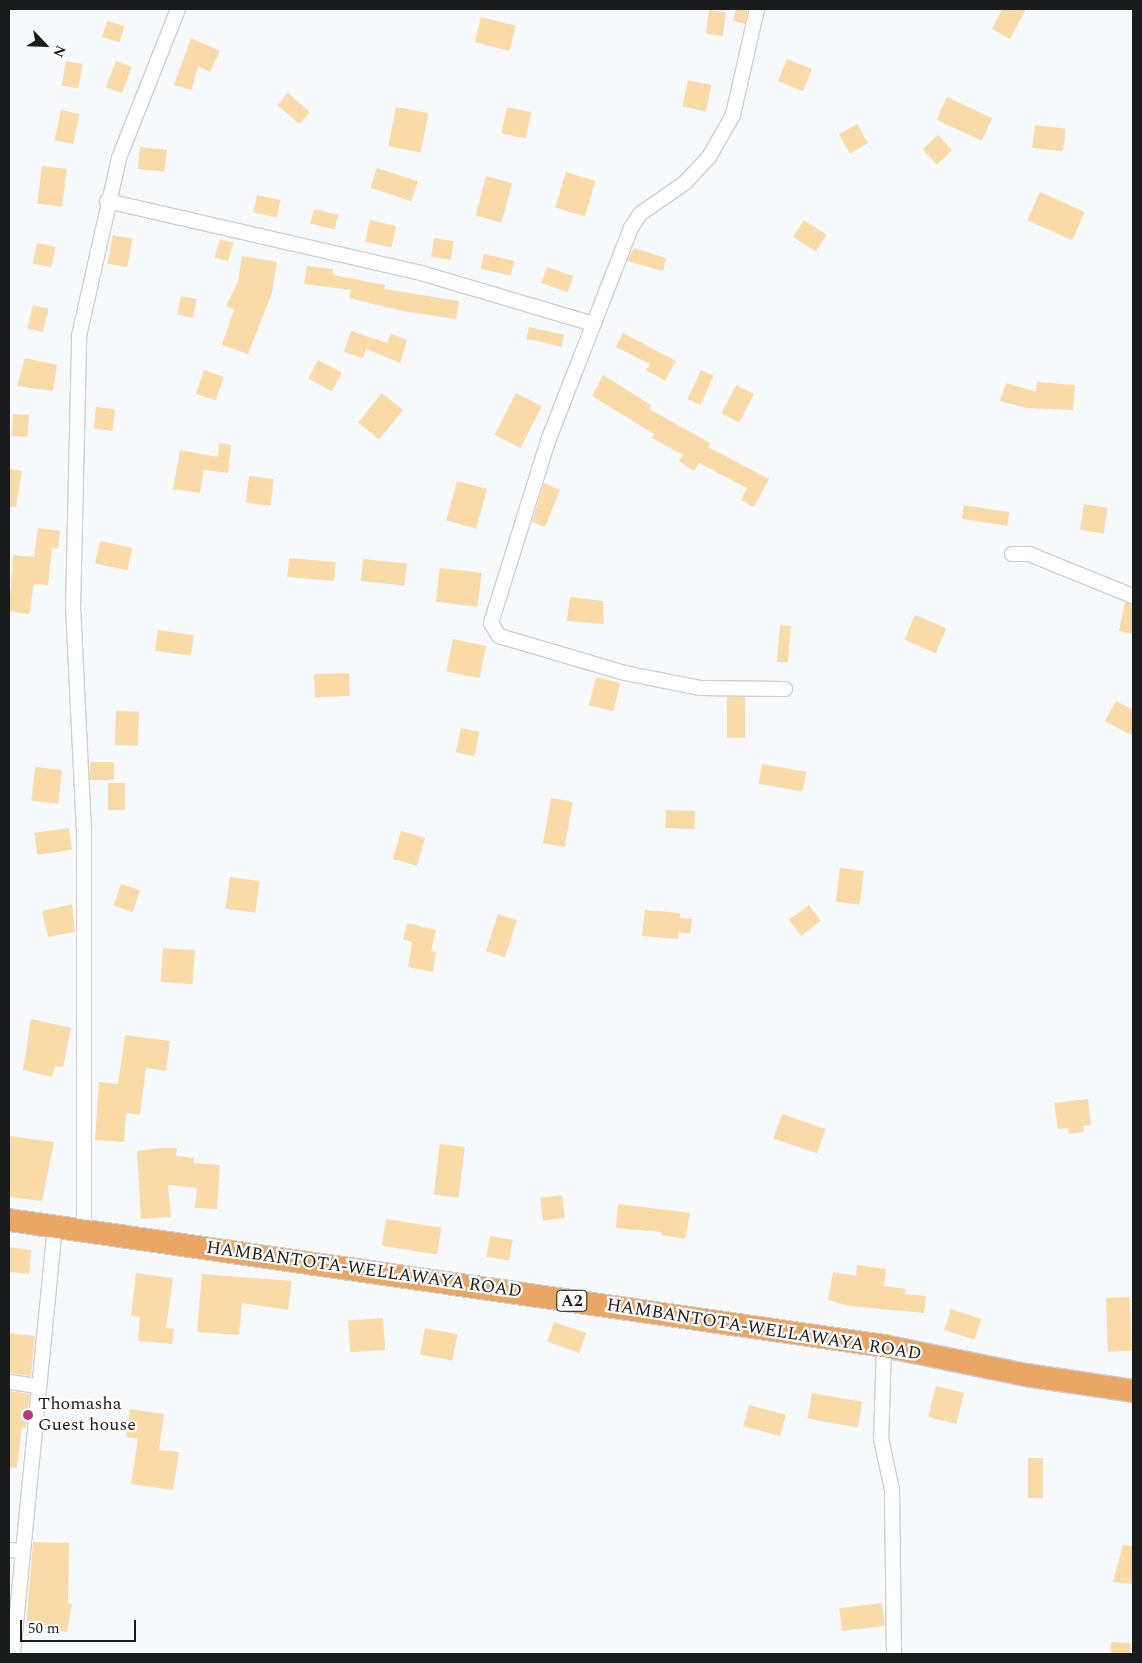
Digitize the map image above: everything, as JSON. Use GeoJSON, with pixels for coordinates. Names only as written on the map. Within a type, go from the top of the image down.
{"type":"FeatureCollection","features":[{"type":"Feature","properties":{"kind":"highway","name":"HAMBANTOTA-WELLAWAYA ROAD"},"geometry":{"type":"LineString","coordinates":[[9,1220],[884,1346],[1026,1375],[1133,1390]]}},
{"type":"Feature","properties":{"kind":"street"},"geometry":{"type":"LineString","coordinates":[[84,1230],[84,831],[73,609],[79,336],[107,201],[119,158],[178,9]]}},
{"type":"Feature","properties":{"kind":"street"},"geometry":{"type":"LineString","coordinates":[[757,9],[733,114],[709,157],[686,182],[640,214],[631,228],[548,441],[491,623],[499,636],[625,673],[700,688],[785,689]]}},
{"type":"Feature","properties":{"kind":"street"},"geometry":{"type":"LineString","coordinates":[[107,201],[421,273],[593,324]]}},
{"type":"Feature","properties":{"kind":"street"},"geometry":{"type":"LineString","coordinates":[[1012,554],[1029,554],[1133,596]]}},
{"type":"Feature","properties":{"kind":"street"},"geometry":{"type":"LineString","coordinates":[[13,1654],[55,1226]]}},
{"type":"Feature","properties":{"kind":"street"},"geometry":{"type":"LineString","coordinates":[[884,1346],[881,1439],[892,1490],[894,1654]]}},
{"type":"Feature","properties":{"kind":"street"},"geometry":{"type":"LineString","coordinates":[[9,1382],[39,1386]]}},
{"type":"Feature","properties":{"kind":"street"},"geometry":{"type":"LineString","coordinates":[[9,1550],[23,1551]]}},
{"type":"Feature","properties":{"kind":"building"},"geometry":{"type":"Polygon","coordinates":[[[736,9],[748,9],[745,24],[733,21],[736,9]]]}},
{"type":"Feature","properties":{"kind":"building"},"geometry":{"type":"Polygon","coordinates":[[[1002,9],[1026,9],[1010,39],[992,29],[1002,9]]]}},
{"type":"Feature","properties":{"kind":"building"},"geometry":{"type":"Polygon","coordinates":[[[709,10],[726,12],[723,36],[706,34],[709,10]]]}},
{"type":"Feature","properties":{"kind":"building"},"geometry":{"type":"Polygon","coordinates":[[[481,17],[516,26],[510,51],[475,42],[481,17]]]}},
{"type":"Feature","properties":{"kind":"building"},"geometry":{"type":"Polygon","coordinates":[[[107,21],[124,26],[120,42],[102,37],[107,21]]]}},
{"type":"Feature","properties":{"kind":"building"},"geometry":{"type":"Polygon","coordinates":[[[191,38],[220,51],[210,72],[198,66],[192,90],[174,85],[191,38]]]}},
{"type":"Feature","properties":{"kind":"building"},"geometry":{"type":"Polygon","coordinates":[[[787,59],[812,69],[803,91],[778,81],[787,59]]]}},
{"type":"Feature","properties":{"kind":"building"},"geometry":{"type":"Polygon","coordinates":[[[66,61],[83,64],[78,89],[62,86],[66,61]]]}},
{"type":"Feature","properties":{"kind":"building"},"geometry":{"type":"Polygon","coordinates":[[[116,61],[132,67],[122,93],[106,87],[116,61]]]}},
{"type":"Feature","properties":{"kind":"building"},"geometry":{"type":"Polygon","coordinates":[[[688,80],[711,85],[706,111],[682,106],[688,80]]]}},
{"type":"Feature","properties":{"kind":"building"},"geometry":{"type":"Polygon","coordinates":[[[288,93],[310,112],[299,124],[278,105],[288,93]]]}},
{"type":"Feature","properties":{"kind":"building"},"geometry":{"type":"Polygon","coordinates":[[[947,97],[992,118],[982,141],[936,120],[947,97]]]}},
{"type":"Feature","properties":{"kind":"building"},"geometry":{"type":"Polygon","coordinates":[[[396,107],[428,113],[421,153],[388,146],[396,107]]]}},
{"type":"Feature","properties":{"kind":"building"},"geometry":{"type":"Polygon","coordinates":[[[507,107],[531,112],[526,139],[501,133],[507,107]]]}},
{"type":"Feature","properties":{"kind":"building"},"geometry":{"type":"Polygon","coordinates":[[[61,110],[80,114],[73,144],[55,140],[61,110]]]}},
{"type":"Feature","properties":{"kind":"building"},"geometry":{"type":"Polygon","coordinates":[[[857,124],[868,143],[850,154],[839,134],[857,124]]]}},
{"type":"Feature","properties":{"kind":"building"},"geometry":{"type":"Polygon","coordinates":[[[1035,125],[1066,129],[1063,152],[1032,148],[1035,125]]]}},
{"type":"Feature","properties":{"kind":"building"},"geometry":{"type":"Polygon","coordinates":[[[938,135],[952,150],[937,165],[923,149],[938,135]]]}},
{"type":"Feature","properties":{"kind":"building"},"geometry":{"type":"Polygon","coordinates":[[[140,147],[167,150],[165,172],[138,169],[140,147]]]}},
{"type":"Feature","properties":{"kind":"building"},"geometry":{"type":"Polygon","coordinates":[[[42,166],[67,169],[62,207],[37,204],[42,166]]]}},
{"type":"Feature","properties":{"kind":"building"},"geometry":{"type":"Polygon","coordinates":[[[377,168],[418,181],[411,201],[371,188],[377,168]]]}},
{"type":"Feature","properties":{"kind":"building"},"geometry":{"type":"Polygon","coordinates":[[[566,172],[596,181],[585,216],[555,207],[566,172]]]}},
{"type":"Feature","properties":{"kind":"building"},"geometry":{"type":"Polygon","coordinates":[[[486,176],[512,183],[501,223],[475,216],[486,176]]]}},
{"type":"Feature","properties":{"kind":"building"},"geometry":{"type":"Polygon","coordinates":[[[1040,192],[1085,212],[1072,240],[1027,220],[1040,192]]]}},
{"type":"Feature","properties":{"kind":"building"},"geometry":{"type":"Polygon","coordinates":[[[257,195],[280,200],[277,218],[253,213],[257,195]]]}},
{"type":"Feature","properties":{"kind":"building"},"geometry":{"type":"Polygon","coordinates":[[[314,209],[338,215],[335,230],[310,224],[314,209]]]}},
{"type":"Feature","properties":{"kind":"building"},"geometry":{"type":"Polygon","coordinates":[[[370,220],[396,226],[391,248],[365,241],[370,220]]]}},
{"type":"Feature","properties":{"kind":"building"},"geometry":{"type":"Polygon","coordinates":[[[804,220],[827,235],[816,251],[793,237],[804,220]]]}},
{"type":"Feature","properties":{"kind":"building"},"geometry":{"type":"Polygon","coordinates":[[[113,235],[133,239],[127,267],[107,263],[113,235]]]}},
{"type":"Feature","properties":{"kind":"building"},"geometry":{"type":"Polygon","coordinates":[[[434,238],[454,241],[451,260],[431,257],[434,238]]]}},
{"type":"Feature","properties":{"kind":"building"},"geometry":{"type":"Polygon","coordinates":[[[220,239],[233,243],[228,261],[214,257],[220,239]]]}},
{"type":"Feature","properties":{"kind":"building"},"geometry":{"type":"Polygon","coordinates":[[[37,243],[56,247],[51,267],[33,264],[37,243]]]}},
{"type":"Feature","properties":{"kind":"building"},"geometry":{"type":"Polygon","coordinates":[[[634,248],[666,258],[663,271],[627,261],[634,248]]]}},
{"type":"Feature","properties":{"kind":"building"},"geometry":{"type":"Polygon","coordinates":[[[484,254],[514,261],[511,276],[481,269],[484,254]]]}},
{"type":"Feature","properties":{"kind":"building"},"geometry":{"type":"Polygon","coordinates":[[[242,256],[277,262],[272,293],[248,354],[222,345],[234,310],[226,306],[238,282],[242,256]]]}},
{"type":"Feature","properties":{"kind":"building"},"geometry":{"type":"Polygon","coordinates":[[[307,266],[333,269],[333,275],[385,285],[384,289],[459,301],[456,319],[402,311],[349,298],[351,290],[304,284],[307,266]]]}},
{"type":"Feature","properties":{"kind":"building"},"geometry":{"type":"Polygon","coordinates":[[[547,267],[573,276],[568,292],[541,283],[547,267]]]}},
{"type":"Feature","properties":{"kind":"building"},"geometry":{"type":"Polygon","coordinates":[[[181,296],[197,299],[193,318],[177,315],[181,296]]]}},
{"type":"Feature","properties":{"kind":"building"},"geometry":{"type":"Polygon","coordinates":[[[33,305],[49,309],[43,332],[27,328],[33,305]]]}},
{"type":"Feature","properties":{"kind":"building"},"geometry":{"type":"Polygon","coordinates":[[[529,327],[564,335],[561,347],[526,339],[529,327]]]}},
{"type":"Feature","properties":{"kind":"building"},"geometry":{"type":"Polygon","coordinates":[[[351,331],[387,343],[391,334],[407,340],[400,363],[366,349],[363,358],[344,352],[351,331]]]}},
{"type":"Feature","properties":{"kind":"building"},"geometry":{"type":"Polygon","coordinates":[[[623,333],[676,361],[665,381],[646,370],[650,364],[616,347],[623,333]]]}},
{"type":"Feature","properties":{"kind":"building"},"geometry":{"type":"Polygon","coordinates":[[[25,358],[57,365],[53,391],[17,386],[25,358]]]}},
{"type":"Feature","properties":{"kind":"building"},"geometry":{"type":"Polygon","coordinates":[[[318,360],[342,373],[332,391],[308,379],[318,360]]]}},
{"type":"Feature","properties":{"kind":"building"},"geometry":{"type":"Polygon","coordinates":[[[204,370],[224,377],[216,400],[196,394],[204,370]]]}},
{"type":"Feature","properties":{"kind":"building"},"geometry":{"type":"Polygon","coordinates":[[[701,370],[714,376],[700,405],[687,399],[701,370]]]}},
{"type":"Feature","properties":{"kind":"building"},"geometry":{"type":"Polygon","coordinates":[[[603,375],[651,405],[649,409],[710,443],[708,447],[769,479],[754,507],[741,500],[747,488],[699,463],[694,471],[679,461],[683,455],[652,438],[654,434],[592,396],[603,375]]]}},
{"type":"Feature","properties":{"kind":"building"},"geometry":{"type":"Polygon","coordinates":[[[1037,382],[1075,385],[1073,410],[1026,408],[1000,401],[1006,383],[1036,392],[1037,382]]]}},
{"type":"Feature","properties":{"kind":"building"},"geometry":{"type":"Polygon","coordinates":[[[736,385],[754,394],[739,423],[721,414],[736,385]]]}},
{"type":"Feature","properties":{"kind":"building"},"geometry":{"type":"Polygon","coordinates":[[[382,393],[403,410],[379,440],[358,423],[382,393]]]}},
{"type":"Feature","properties":{"kind":"building"},"geometry":{"type":"Polygon","coordinates":[[[516,393],[542,406],[521,448],[495,435],[516,393]]]}},
{"type":"Feature","properties":{"kind":"building"},"geometry":{"type":"Polygon","coordinates":[[[96,407],[115,409],[113,431],[94,429],[96,407]]]}},
{"type":"Feature","properties":{"kind":"building"},"geometry":{"type":"Polygon","coordinates":[[[13,414],[29,415],[27,437],[11,436],[13,414]]]}},
{"type":"Feature","properties":{"kind":"building"},"geometry":{"type":"Polygon","coordinates":[[[219,443],[231,445],[228,473],[204,470],[200,493],[173,489],[180,450],[218,457],[219,443]]]}},
{"type":"Feature","properties":{"kind":"building"},"geometry":{"type":"Polygon","coordinates":[[[9,469],[22,471],[16,507],[9,507],[9,469]]]}},
{"type":"Feature","properties":{"kind":"building"},"geometry":{"type":"Polygon","coordinates":[[[249,476],[274,479],[271,506],[246,503],[249,476]]]}},
{"type":"Feature","properties":{"kind":"building"},"geometry":{"type":"Polygon","coordinates":[[[457,481],[487,489],[476,529],[446,521],[457,481]]]}},
{"type":"Feature","properties":{"kind":"building"},"geometry":{"type":"Polygon","coordinates":[[[544,483],[560,490],[545,527],[532,522],[544,483]]]}},
{"type":"Feature","properties":{"kind":"building"},"geometry":{"type":"Polygon","coordinates":[[[1084,504],[1108,508],[1104,533],[1080,530],[1084,504]]]}},
{"type":"Feature","properties":{"kind":"building"},"geometry":{"type":"Polygon","coordinates":[[[964,505],[1009,512],[1007,526],[962,519],[964,505]]]}},
{"type":"Feature","properties":{"kind":"building"},"geometry":{"type":"Polygon","coordinates":[[[38,528],[60,531],[58,549],[52,548],[48,585],[34,584],[29,614],[9,611],[13,555],[34,557],[38,528]]]}},
{"type":"Feature","properties":{"kind":"building"},"geometry":{"type":"Polygon","coordinates":[[[100,541],[132,548],[127,570],[95,563],[100,541]]]}},
{"type":"Feature","properties":{"kind":"building"},"geometry":{"type":"Polygon","coordinates":[[[289,558],[336,562],[334,581],[287,577],[289,558]]]}},
{"type":"Feature","properties":{"kind":"building"},"geometry":{"type":"Polygon","coordinates":[[[363,559],[407,564],[404,585],[361,581],[363,559]]]}},
{"type":"Feature","properties":{"kind":"building"},"geometry":{"type":"Polygon","coordinates":[[[440,568],[482,573],[478,607],[436,602],[440,568]]]}},
{"type":"Feature","properties":{"kind":"building"},"geometry":{"type":"Polygon","coordinates":[[[570,597],[603,601],[604,624],[567,621],[570,597]]]}},
{"type":"Feature","properties":{"kind":"building"},"geometry":{"type":"Polygon","coordinates":[[[1125,602],[1133,605],[1133,634],[1119,631],[1125,602]]]}},
{"type":"Feature","properties":{"kind":"building"},"geometry":{"type":"Polygon","coordinates":[[[915,615],[946,628],[936,653],[904,640],[915,615]]]}},
{"type":"Feature","properties":{"kind":"building"},"geometry":{"type":"Polygon","coordinates":[[[780,625],[791,626],[788,663],[777,662],[780,625]]]}},
{"type":"Feature","properties":{"kind":"building"},"geometry":{"type":"Polygon","coordinates":[[[158,630],[194,635],[191,656],[155,651],[158,630]]]}},
{"type":"Feature","properties":{"kind":"building"},"geometry":{"type":"Polygon","coordinates":[[[453,639],[486,646],[479,678],[446,671],[453,639]]]}},
{"type":"Feature","properties":{"kind":"building"},"geometry":{"type":"Polygon","coordinates":[[[349,673],[350,696],[315,697],[314,674],[349,673]]]}},
{"type":"Feature","properties":{"kind":"building"},"geometry":{"type":"Polygon","coordinates":[[[596,677],[620,683],[613,711],[589,705],[596,677]]]}},
{"type":"Feature","properties":{"kind":"building"},"geometry":{"type":"Polygon","coordinates":[[[727,697],[745,697],[745,738],[727,738],[727,697]]]}},
{"type":"Feature","properties":{"kind":"building"},"geometry":{"type":"Polygon","coordinates":[[[1116,701],[1133,710],[1133,736],[1105,721],[1116,701]]]}},
{"type":"Feature","properties":{"kind":"building"},"geometry":{"type":"Polygon","coordinates":[[[116,711],[139,712],[138,746],[115,745],[116,711]]]}},
{"type":"Feature","properties":{"kind":"building"},"geometry":{"type":"Polygon","coordinates":[[[461,728],[480,732],[474,756],[456,752],[461,728]]]}},
{"type":"Feature","properties":{"kind":"building"},"geometry":{"type":"Polygon","coordinates":[[[90,762],[114,762],[114,780],[90,780],[90,762]]]}},
{"type":"Feature","properties":{"kind":"building"},"geometry":{"type":"Polygon","coordinates":[[[762,764],[806,772],[803,792],[759,784],[762,764]]]}},
{"type":"Feature","properties":{"kind":"building"},"geometry":{"type":"Polygon","coordinates":[[[35,767],[62,770],[58,804],[31,801],[35,767]]]}},
{"type":"Feature","properties":{"kind":"building"},"geometry":{"type":"Polygon","coordinates":[[[108,783],[125,783],[125,810],[108,810],[108,783]]]}},
{"type":"Feature","properties":{"kind":"building"},"geometry":{"type":"Polygon","coordinates":[[[551,798],[573,802],[565,847],[543,843],[551,798]]]}},
{"type":"Feature","properties":{"kind":"building"},"geometry":{"type":"Polygon","coordinates":[[[666,810],[695,811],[694,829],[665,828],[666,810]]]}},
{"type":"Feature","properties":{"kind":"building"},"geometry":{"type":"Polygon","coordinates":[[[69,828],[72,850],[37,855],[34,833],[69,828]]]}},
{"type":"Feature","properties":{"kind":"building"},"geometry":{"type":"Polygon","coordinates":[[[401,831],[425,838],[417,866],[393,859],[401,831]]]}},
{"type":"Feature","properties":{"kind":"building"},"geometry":{"type":"Polygon","coordinates":[[[840,868],[864,871],[860,905],[836,902],[840,868]]]}},
{"type":"Feature","properties":{"kind":"building"},"geometry":{"type":"Polygon","coordinates":[[[230,877],[260,881],[255,913],[226,909],[230,877]]]}},
{"type":"Feature","properties":{"kind":"building"},"geometry":{"type":"Polygon","coordinates":[[[121,884],[140,890],[133,912],[114,906],[121,884]]]}},
{"type":"Feature","properties":{"kind":"building"},"geometry":{"type":"Polygon","coordinates":[[[72,904],[75,932],[48,937],[42,911],[72,904]]]}},
{"type":"Feature","properties":{"kind":"building"},"geometry":{"type":"Polygon","coordinates":[[[809,905],[821,921],[801,936],[789,920],[809,905]]]}},
{"type":"Feature","properties":{"kind":"building"},"geometry":{"type":"Polygon","coordinates":[[[645,910],[680,913],[680,918],[692,919],[690,934],[679,932],[678,939],[642,936],[645,910]]]}},
{"type":"Feature","properties":{"kind":"building"},"geometry":{"type":"Polygon","coordinates":[[[498,914],[517,920],[505,957],[486,951],[498,914]]]}},
{"type":"Feature","properties":{"kind":"building"},"geometry":{"type":"Polygon","coordinates":[[[407,923],[436,930],[431,951],[436,952],[433,972],[408,967],[412,942],[403,939],[407,923]]]}},
{"type":"Feature","properties":{"kind":"building"},"geometry":{"type":"Polygon","coordinates":[[[163,948],[195,950],[193,984],[161,982],[163,948]]]}},
{"type":"Feature","properties":{"kind":"building"},"geometry":{"type":"Polygon","coordinates":[[[31,1019],[71,1028],[63,1067],[55,1066],[52,1077],[23,1070],[31,1019]]]}},
{"type":"Feature","properties":{"kind":"building"},"geometry":{"type":"Polygon","coordinates":[[[125,1035],[170,1041],[166,1071],[146,1068],[140,1115],[126,1113],[124,1142],[95,1140],[99,1082],[118,1084],[125,1035]]]}},
{"type":"Feature","properties":{"kind":"building"},"geometry":{"type":"Polygon","coordinates":[[[1088,1099],[1091,1125],[1083,1126],[1084,1132],[1069,1134],[1068,1128],[1058,1129],[1054,1103],[1088,1099]]]}},
{"type":"Feature","properties":{"kind":"building"},"geometry":{"type":"Polygon","coordinates":[[[782,1114],[825,1129],[817,1154],[774,1139],[782,1114]]]}},
{"type":"Feature","properties":{"kind":"building"},"geometry":{"type":"Polygon","coordinates":[[[9,1136],[54,1142],[42,1201],[9,1197],[9,1136]]]}},
{"type":"Feature","properties":{"kind":"building"},"geometry":{"type":"Polygon","coordinates":[[[440,1144],[465,1147],[459,1198],[434,1195],[440,1144]]]}},
{"type":"Feature","properties":{"kind":"building"},"geometry":{"type":"Polygon","coordinates":[[[177,1148],[176,1156],[194,1158],[193,1163],[220,1165],[217,1209],[195,1208],[197,1188],[168,1185],[171,1217],[141,1219],[137,1151],[177,1148]]]}},
{"type":"Feature","properties":{"kind":"building"},"geometry":{"type":"Polygon","coordinates":[[[562,1195],[565,1218],[543,1221],[540,1198],[562,1195]]]}},
{"type":"Feature","properties":{"kind":"building"},"geometry":{"type":"Polygon","coordinates":[[[618,1204],[690,1213],[685,1239],[661,1235],[661,1232],[616,1228],[618,1204]]]}},
{"type":"Feature","properties":{"kind":"building"},"geometry":{"type":"Polygon","coordinates":[[[386,1219],[441,1228],[437,1254],[382,1246],[386,1219]]]}},
{"type":"Feature","properties":{"kind":"building"},"geometry":{"type":"Polygon","coordinates":[[[490,1236],[513,1240],[509,1261],[486,1257],[490,1236]]]}},
{"type":"Feature","properties":{"kind":"building"},"geometry":{"type":"Polygon","coordinates":[[[9,1247],[31,1250],[29,1274],[9,1272],[9,1247]]]}},
{"type":"Feature","properties":{"kind":"building"},"geometry":{"type":"Polygon","coordinates":[[[857,1265],[886,1269],[884,1286],[906,1289],[905,1294],[926,1296],[924,1313],[850,1306],[828,1300],[833,1272],[856,1276],[857,1265]]]}},
{"type":"Feature","properties":{"kind":"building"},"geometry":{"type":"Polygon","coordinates":[[[136,1273],[173,1278],[166,1328],[174,1329],[172,1344],[138,1341],[140,1317],[131,1316],[136,1273]]]}},
{"type":"Feature","properties":{"kind":"building"},"geometry":{"type":"Polygon","coordinates":[[[202,1274],[292,1281],[288,1310],[242,1303],[239,1335],[197,1332],[202,1274]]]}},
{"type":"Feature","properties":{"kind":"building"},"geometry":{"type":"Polygon","coordinates":[[[1130,1297],[1132,1351],[1108,1352],[1106,1298],[1130,1297]]]}},
{"type":"Feature","properties":{"kind":"building"},"geometry":{"type":"Polygon","coordinates":[[[951,1309],[981,1319],[975,1340],[944,1330],[951,1309]]]}},
{"type":"Feature","properties":{"kind":"building"},"geometry":{"type":"Polygon","coordinates":[[[383,1318],[385,1350],[350,1352],[348,1320],[383,1318]]]}},
{"type":"Feature","properties":{"kind":"building"},"geometry":{"type":"Polygon","coordinates":[[[554,1322],[586,1333],[579,1353],[547,1342],[554,1322]]]}},
{"type":"Feature","properties":{"kind":"building"},"geometry":{"type":"Polygon","coordinates":[[[425,1328],[457,1334],[452,1361],[420,1355],[425,1328]]]}},
{"type":"Feature","properties":{"kind":"building"},"geometry":{"type":"Polygon","coordinates":[[[9,1333],[35,1336],[31,1376],[9,1373],[9,1333]]]}},
{"type":"Feature","properties":{"kind":"building"},"geometry":{"type":"Polygon","coordinates":[[[936,1386],[964,1393],[956,1424],[928,1417],[936,1386]]]}},
{"type":"Feature","properties":{"kind":"building"},"geometry":{"type":"Polygon","coordinates":[[[9,1391],[30,1394],[26,1428],[22,1427],[17,1468],[9,1467],[9,1391]]]}},
{"type":"Feature","properties":{"kind":"building"},"geometry":{"type":"Polygon","coordinates":[[[812,1393],[862,1402],[858,1427],[807,1419],[812,1393]]]}},
{"type":"Feature","properties":{"kind":"building"},"geometry":{"type":"Polygon","coordinates":[[[749,1405],[786,1415],[780,1436],[743,1426],[749,1405]]]}},
{"type":"Feature","properties":{"kind":"building"},"geometry":{"type":"Polygon","coordinates":[[[130,1409],[164,1414],[159,1450],[179,1452],[173,1490],[131,1484],[138,1439],[126,1437],[130,1409]]]}},
{"type":"Feature","properties":{"kind":"building"},"geometry":{"type":"Polygon","coordinates":[[[1028,1458],[1043,1458],[1043,1498],[1028,1498],[1028,1458]]]}},
{"type":"Feature","properties":{"kind":"building"},"geometry":{"type":"Polygon","coordinates":[[[33,1542],[69,1543],[68,1603],[72,1604],[67,1632],[26,1626],[33,1542]]]}},
{"type":"Feature","properties":{"kind":"building"},"geometry":{"type":"Polygon","coordinates":[[[1123,1545],[1133,1546],[1133,1584],[1113,1582],[1123,1545]]]}},
{"type":"Feature","properties":{"kind":"building"},"geometry":{"type":"Polygon","coordinates":[[[882,1603],[885,1626],[842,1631],[839,1608],[882,1603]]]}},
{"type":"Feature","properties":{"kind":"building"},"geometry":{"type":"Polygon","coordinates":[[[1111,1642],[1131,1643],[1130,1654],[1110,1654],[1111,1642]]]}},
{"type":"Feature","properties":{"kind":"place","name":"Thomasha Guest house"},"geometry":{"type":"Point","coordinates":[28,1415]}}]}
